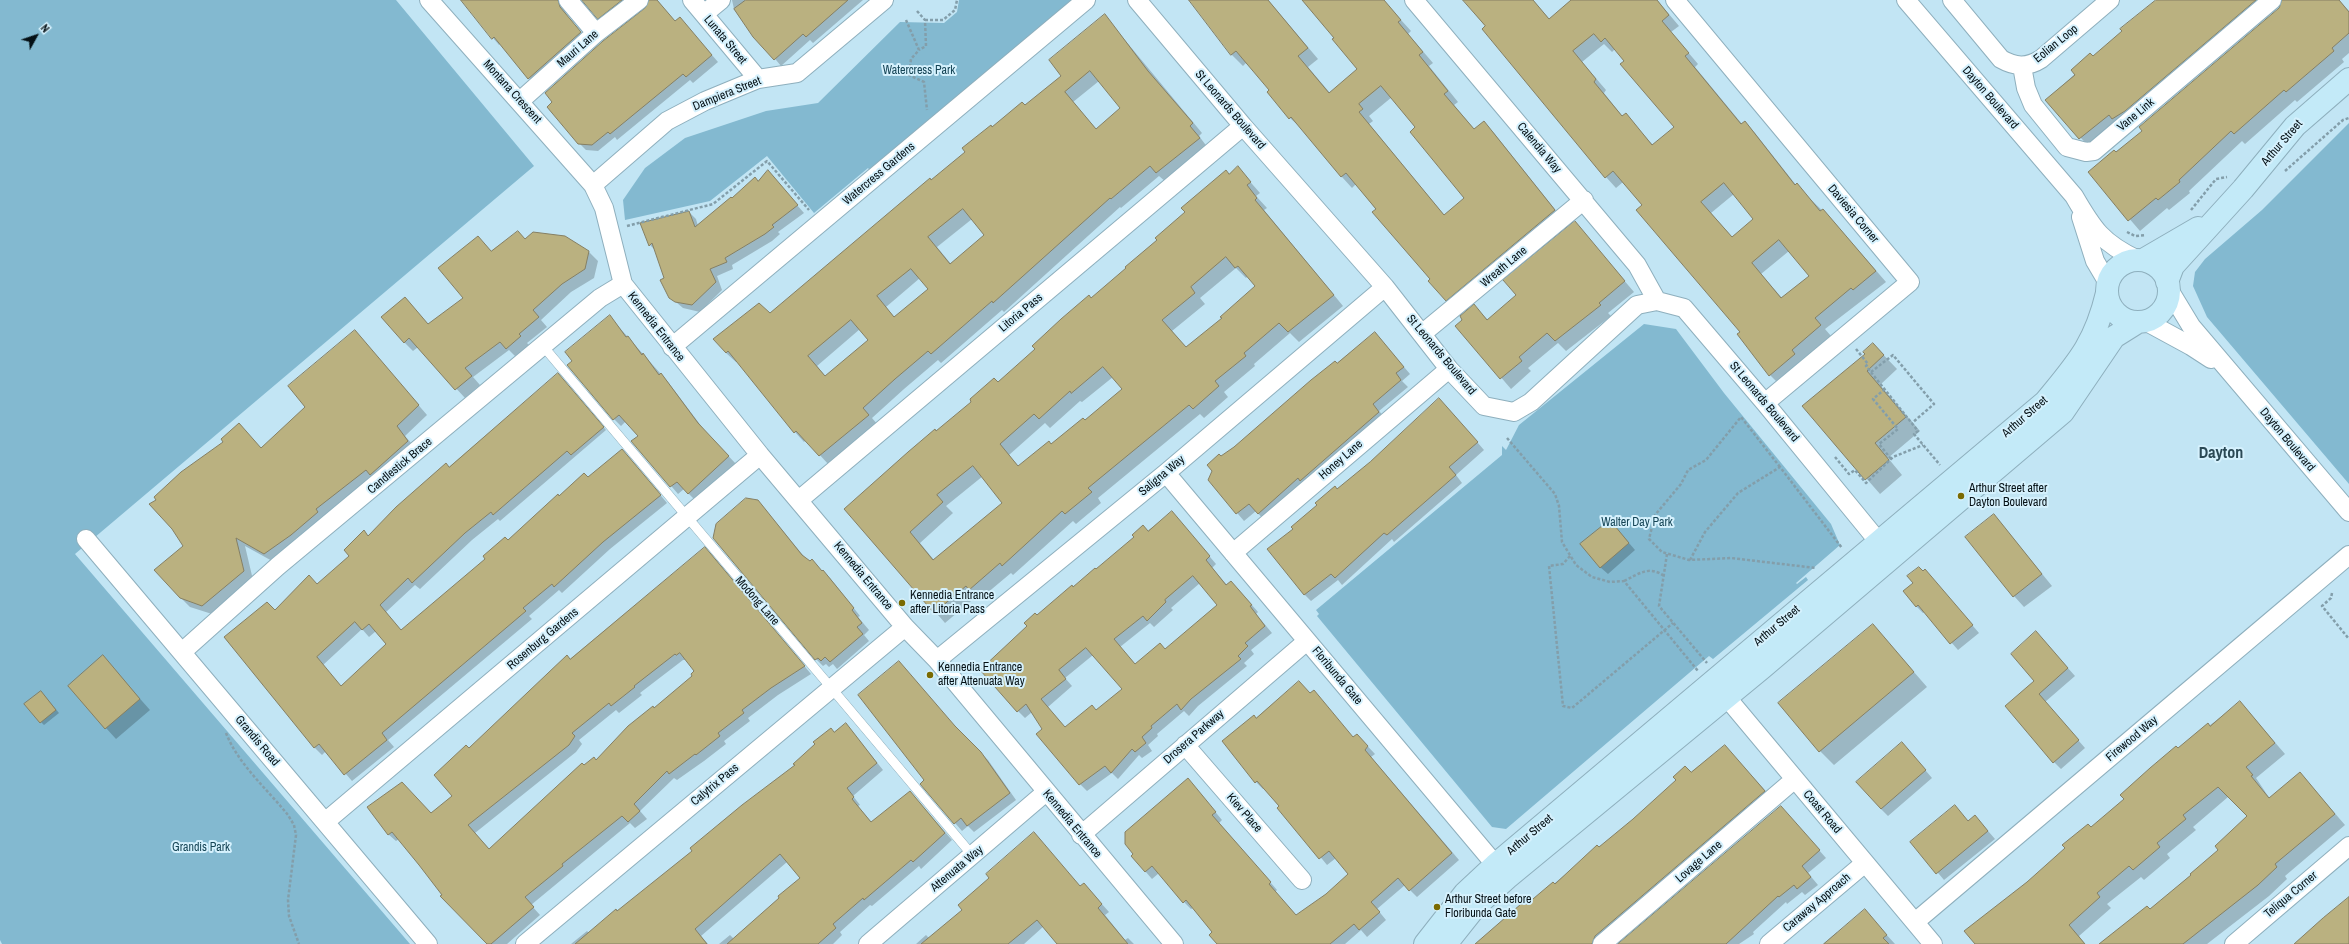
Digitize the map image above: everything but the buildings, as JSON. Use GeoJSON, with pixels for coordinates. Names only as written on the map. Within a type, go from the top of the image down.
{"type":"FeatureCollection","features":[{"type":"Feature","properties":{"kind":"street","name":"Montana Crescent"},"geometry":{"type":"LineString","coordinates":[[429,0],[593,185]]}},
{"type":"Feature","properties":{"kind":"street"},"geometry":{"type":"LineString","coordinates":[[568,0],[596,33]]}},
{"type":"Feature","properties":{"kind":"street","name":"Mauri Lane"},"geometry":{"type":"LineString","coordinates":[[520,101],[596,33],[639,0]]}},
{"type":"Feature","properties":{"kind":"street","name":"Lunata Street"},"geometry":{"type":"LineString","coordinates":[[692,0],[758,79]]}},
{"type":"Feature","properties":{"kind":"street"},"geometry":{"type":"LineString","coordinates":[[704,14],[721,0]]}},
{"type":"Feature","properties":{"kind":"street","name":"Dampiera Street"},"geometry":{"type":"LineString","coordinates":[[593,185],[667,121],[705,101],[758,79],[797,73],[884,0]]}},
{"type":"Feature","properties":{"kind":"street","name":"Watercress Gardens"},"geometry":{"type":"LineString","coordinates":[[672,347],[1086,0]]}},
{"type":"Feature","properties":{"kind":"street","name":"St Leonards Boulevard"},"geometry":{"type":"LineString","coordinates":[[1137,0],[1243,126],[1385,287],[1423,333],[1449,369],[1484,406],[1514,412],[1530,402],[1637,306],[1657,300],[1684,308],[1765,403],[1878,541]]}},
{"type":"Feature","properties":{"kind":"street","name":"Calendia Way"},"geometry":{"type":"LineString","coordinates":[[1414,0],[1584,200],[1637,265],[1657,300]]}},
{"type":"Feature","properties":{"kind":"street","name":"Daviesia Corner"},"geometry":{"type":"LineString","coordinates":[[1675,0],[1910,282],[1765,403]]}},
{"type":"Feature","properties":{"kind":"street","name":"Dayton Boulevard"},"geometry":{"type":"LineString","coordinates":[[1906,0],[2074,196],[2093,228],[2116,250],[2141,260]]}},
{"type":"Feature","properties":{"kind":"street","name":"Eolian Loop"},"geometry":{"type":"LineString","coordinates":[[1952,0],[2001,59],[2012,65],[2022,66],[2033,64],[2041,59],[2110,0]]}},
{"type":"Feature","properties":{"kind":"street","name":"Vane Link"},"geometry":{"type":"LineString","coordinates":[[2022,66],[2026,88],[2033,105],[2067,146],[2086,152],[2094,150],[2272,0]]}},
{"type":"Feature","properties":{"kind":"street","name":"Arthur Street"},"geometry":{"type":"LineString","coordinates":[[2168,285],[2173,266],[2221,213],[2295,126],[2349,79]]}},
{"type":"Feature","properties":{"kind":"street","name":"Litoria Pass"},"geometry":{"type":"LineString","coordinates":[[799,500],[1243,126]]}},
{"type":"Feature","properties":{"kind":"street","name":"Kennedia Entrance"},"geometry":{"type":"LineString","coordinates":[[593,185],[604,208],[623,284],[760,455],[905,627],[936,660],[1081,835],[1174,944]]}},
{"type":"Feature","properties":{"kind":"street","name":"Dayton Boulevard"},"geometry":{"type":"LineString","coordinates":[[2074,196],[2095,261],[2107,288]]}},
{"type":"Feature","properties":{"kind":"street","name":"Wreath Lane"},"geometry":{"type":"LineString","coordinates":[[1423,333],[1584,200]]}},
{"type":"Feature","properties":{"kind":"street","name":"Arthur Street"},"geometry":{"type":"LineString","coordinates":[[2141,260],[2221,213]]}},
{"type":"Feature","properties":{"kind":"street"},"geometry":{"type":"LineString","coordinates":[[2141,260],[2158,268],[2168,285],[2167,301],[2161,312],[2141,321],[2127,319],[2117,313],[2110,304],[2107,288],[2118,267],[2128,262],[2141,260]]}},
{"type":"Feature","properties":{"kind":"street","name":"Candlestick Brace"},"geometry":{"type":"LineString","coordinates":[[182,652],[278,566],[600,298],[623,284]]}},
{"type":"Feature","properties":{"kind":"street","name":"Dayton Boulevard"},"geometry":{"type":"LineString","coordinates":[[2168,285],[2191,326],[2349,512]]}},
{"type":"Feature","properties":{"kind":"street","name":"Saligna Way"},"geometry":{"type":"LineString","coordinates":[[936,660],[1166,473],[1385,287]]}},
{"type":"Feature","properties":{"kind":"street","name":"Arthur Street"},"geometry":{"type":"LineString","coordinates":[[1446,944],[1477,905],[1501,871],[1708,675],[1843,571],[2045,402],[2075,366],[2092,341],[2100,322],[2107,288]]}},
{"type":"Feature","properties":{"kind":"street","name":"Dayton Boulevard"},"geometry":{"type":"LineString","coordinates":[[2141,321],[2226,367]]}},
{"type":"Feature","properties":{"kind":"street","name":"Arthur Street"},"geometry":{"type":"LineString","coordinates":[[1425,944],[1465,893],[1501,871],[1726,698],[2063,412],[2114,337],[2141,321]]}},
{"type":"Feature","properties":{"kind":"street","name":"Honey Lane"},"geometry":{"type":"LineString","coordinates":[[1234,553],[1449,369]]}},
{"type":"Feature","properties":{"kind":"street","name":"Rosenburg Gardens"},"geometry":{"type":"LineString","coordinates":[[325,822],[760,455]]}},
{"type":"Feature","properties":{"kind":"street","name":"Floribunda Gate"},"geometry":{"type":"LineString","coordinates":[[1166,473],[1501,871]]}},
{"type":"Feature","properties":{"kind":"street","name":"Grandis Road"},"geometry":{"type":"LineString","coordinates":[[86,539],[428,944]]}},
{"type":"Feature","properties":{"kind":"street","name":"Firewood Way"},"geometry":{"type":"LineString","coordinates":[[1915,922],[2349,555]]}},
{"type":"Feature","properties":{"kind":"street","name":"Calytrix Pass"},"geometry":{"type":"LineString","coordinates":[[525,944],[905,627]]}},
{"type":"Feature","properties":{"kind":"street","name":"Drosera Parkway"},"geometry":{"type":"LineString","coordinates":[[1081,835],[1307,641]]}},
{"type":"Feature","properties":{"kind":"street","name":"Coast Road"},"geometry":{"type":"LineString","coordinates":[[1708,675],[1933,944]]}},
{"type":"Feature","properties":{"kind":"street","name":"Kiev Place"},"geometry":{"type":"LineString","coordinates":[[1185,745],[1302,880]]}},
{"type":"Feature","properties":{"kind":"street","name":"Lovage Lane"},"geometry":{"type":"LineString","coordinates":[[1602,944],[1795,779]]}},
{"type":"Feature","properties":{"kind":"street","name":"Attenuata Way"},"geometry":{"type":"LineString","coordinates":[[868,944],[973,856],[1046,792]]}},
{"type":"Feature","properties":{"kind":"street","name":"Teliqua Corner"},"geometry":{"type":"LineString","coordinates":[[2234,944],[2349,846]]}},
{"type":"Feature","properties":{"kind":"street","name":"Caraway Approach"},"geometry":{"type":"LineString","coordinates":[[1770,944],[1865,863]]}},
{"type":"Feature","properties":{"kind":"lane","name":"Modong Lane"},"geometry":{"type":"LineString","coordinates":[[543,346],[686,518],[832,688],[973,856]]}},
{"type":"Feature","properties":{"kind":"path"},"geometry":{"type":"LineString","coordinates":[[925,20],[943,20],[955,10],[957,0]]}},
{"type":"Feature","properties":{"kind":"path"},"geometry":{"type":"LineString","coordinates":[[917,11],[925,20],[926,46],[919,50],[911,59],[909,75],[924,82],[928,116]]}},
{"type":"Feature","properties":{"kind":"path"},"geometry":{"type":"LineString","coordinates":[[906,20],[919,50]]}},
{"type":"Feature","properties":{"kind":"path"},"geometry":{"type":"LineString","coordinates":[[2282,174],[2344,120],[2349,118]]}},
{"type":"Feature","properties":{"kind":"path"},"geometry":{"type":"LineString","coordinates":[[623,227],[713,204],[767,161],[811,212]]}},
{"type":"Feature","properties":{"kind":"path"},"geometry":{"type":"LineString","coordinates":[[1852,344],[1868,364],[1866,366],[1918,431],[1914,434],[1944,468]]}},
{"type":"Feature","properties":{"kind":"path"},"geometry":{"type":"LineString","coordinates":[[1871,372],[1893,355],[1934,404],[1912,423]]}},
{"type":"Feature","properties":{"kind":"path"},"geometry":{"type":"LineString","coordinates":[[1885,389],[1873,399],[1898,429],[1878,444],[1891,459]]}},
{"type":"Feature","properties":{"kind":"path"},"geometry":{"type":"LineString","coordinates":[[1843,549],[1741,417],[1702,462],[1690,468],[1681,484],[1655,515],[1649,539],[1662,552],[1689,560],[1739,559],[1843,571]]}},
{"type":"Feature","properties":{"kind":"path"},"geometry":{"type":"LineString","coordinates":[[1507,438],[1555,494],[1562,530],[1562,542],[1576,565],[1592,578],[1610,582],[1624,581],[1649,569],[1657,571],[1664,576]]}},
{"type":"Feature","properties":{"kind":"path"},"geometry":{"type":"LineString","coordinates":[[1831,452],[1849,474],[1855,470],[1866,483],[1891,459],[1923,445]]}},
{"type":"Feature","properties":{"kind":"path"},"geometry":{"type":"LineString","coordinates":[[1689,560],[1702,537],[1738,493],[1780,467]]}},
{"type":"Feature","properties":{"kind":"path"},"geometry":{"type":"LineString","coordinates":[[1667,554],[1659,606],[1673,623],[1708,675]]}},
{"type":"Feature","properties":{"kind":"path"},"geometry":{"type":"LineString","coordinates":[[1570,556],[1563,564],[1549,566],[1562,706],[1572,708],[1673,623]]}},
{"type":"Feature","properties":{"kind":"path"},"geometry":{"type":"LineString","coordinates":[[1624,581],[1664,630],[1708,675]]}},
{"type":"Feature","properties":{"kind":"path"},"geometry":{"type":"LineString","coordinates":[[225,732],[230,743],[242,761],[288,815],[294,825],[296,835],[288,900],[289,916],[299,944]]}},
{"type":"Feature","properties":{"kind":"green space","name":"Grandis Park"},"geometry":{"type":"Polygon","coordinates":[[[0,0],[396,0],[534,166],[75,554],[410,944],[2,944],[0,940],[0,0]]]}},
{"type":"Feature","properties":{"kind":"green space","name":"Watercress Park"},"geometry":{"type":"Polygon","coordinates":[[[959,0],[1077,0],[872,173],[868,168],[814,213],[767,156],[710,201],[625,220],[623,200],[645,168],[685,138],[766,111],[818,103],[900,22],[944,23],[957,12],[959,0]]]}},
{"type":"Feature","properties":{"kind":"green space"},"geometry":{"type":"Polygon","coordinates":[[[2349,123],[2349,484],[2207,317],[2193,286],[2195,272],[2205,259],[2262,210],[2349,123]]]}},
{"type":"Feature","properties":{"kind":"green space","name":"Walter Day Park"},"geometry":{"type":"Polygon","coordinates":[[[1644,324],[1676,329],[1724,393],[1831,524],[1840,545],[1796,583],[1797,584],[1806,577],[1808,580],[1713,659],[1709,656],[1506,829],[1492,827],[1317,616],[1319,614],[1316,610],[1502,455],[1502,446],[1506,450],[1519,425],[1644,324]]]}},
{"type":"Feature","properties":{"kind":"place","name":"Arthur Street after Dayton Boulevard"},"geometry":{"type":"Point","coordinates":[1961,496]}},
{"type":"Feature","properties":{"kind":"place","name":"Kennedia Entrance after Litoria Pass"},"geometry":{"type":"Point","coordinates":[902,603]}},
{"type":"Feature","properties":{"kind":"place","name":"Kennedia Entrance after Attenuata Way"},"geometry":{"type":"Point","coordinates":[930,675]}},
{"type":"Feature","properties":{"kind":"place","name":"Arthur Street before Floribunda Gate"},"geometry":{"type":"Point","coordinates":[1437,907]}},
{"type":"Feature","properties":{"kind":"district","name":"Dayton"},"geometry":{"type":"Point","coordinates":[2221,454]}}]}
